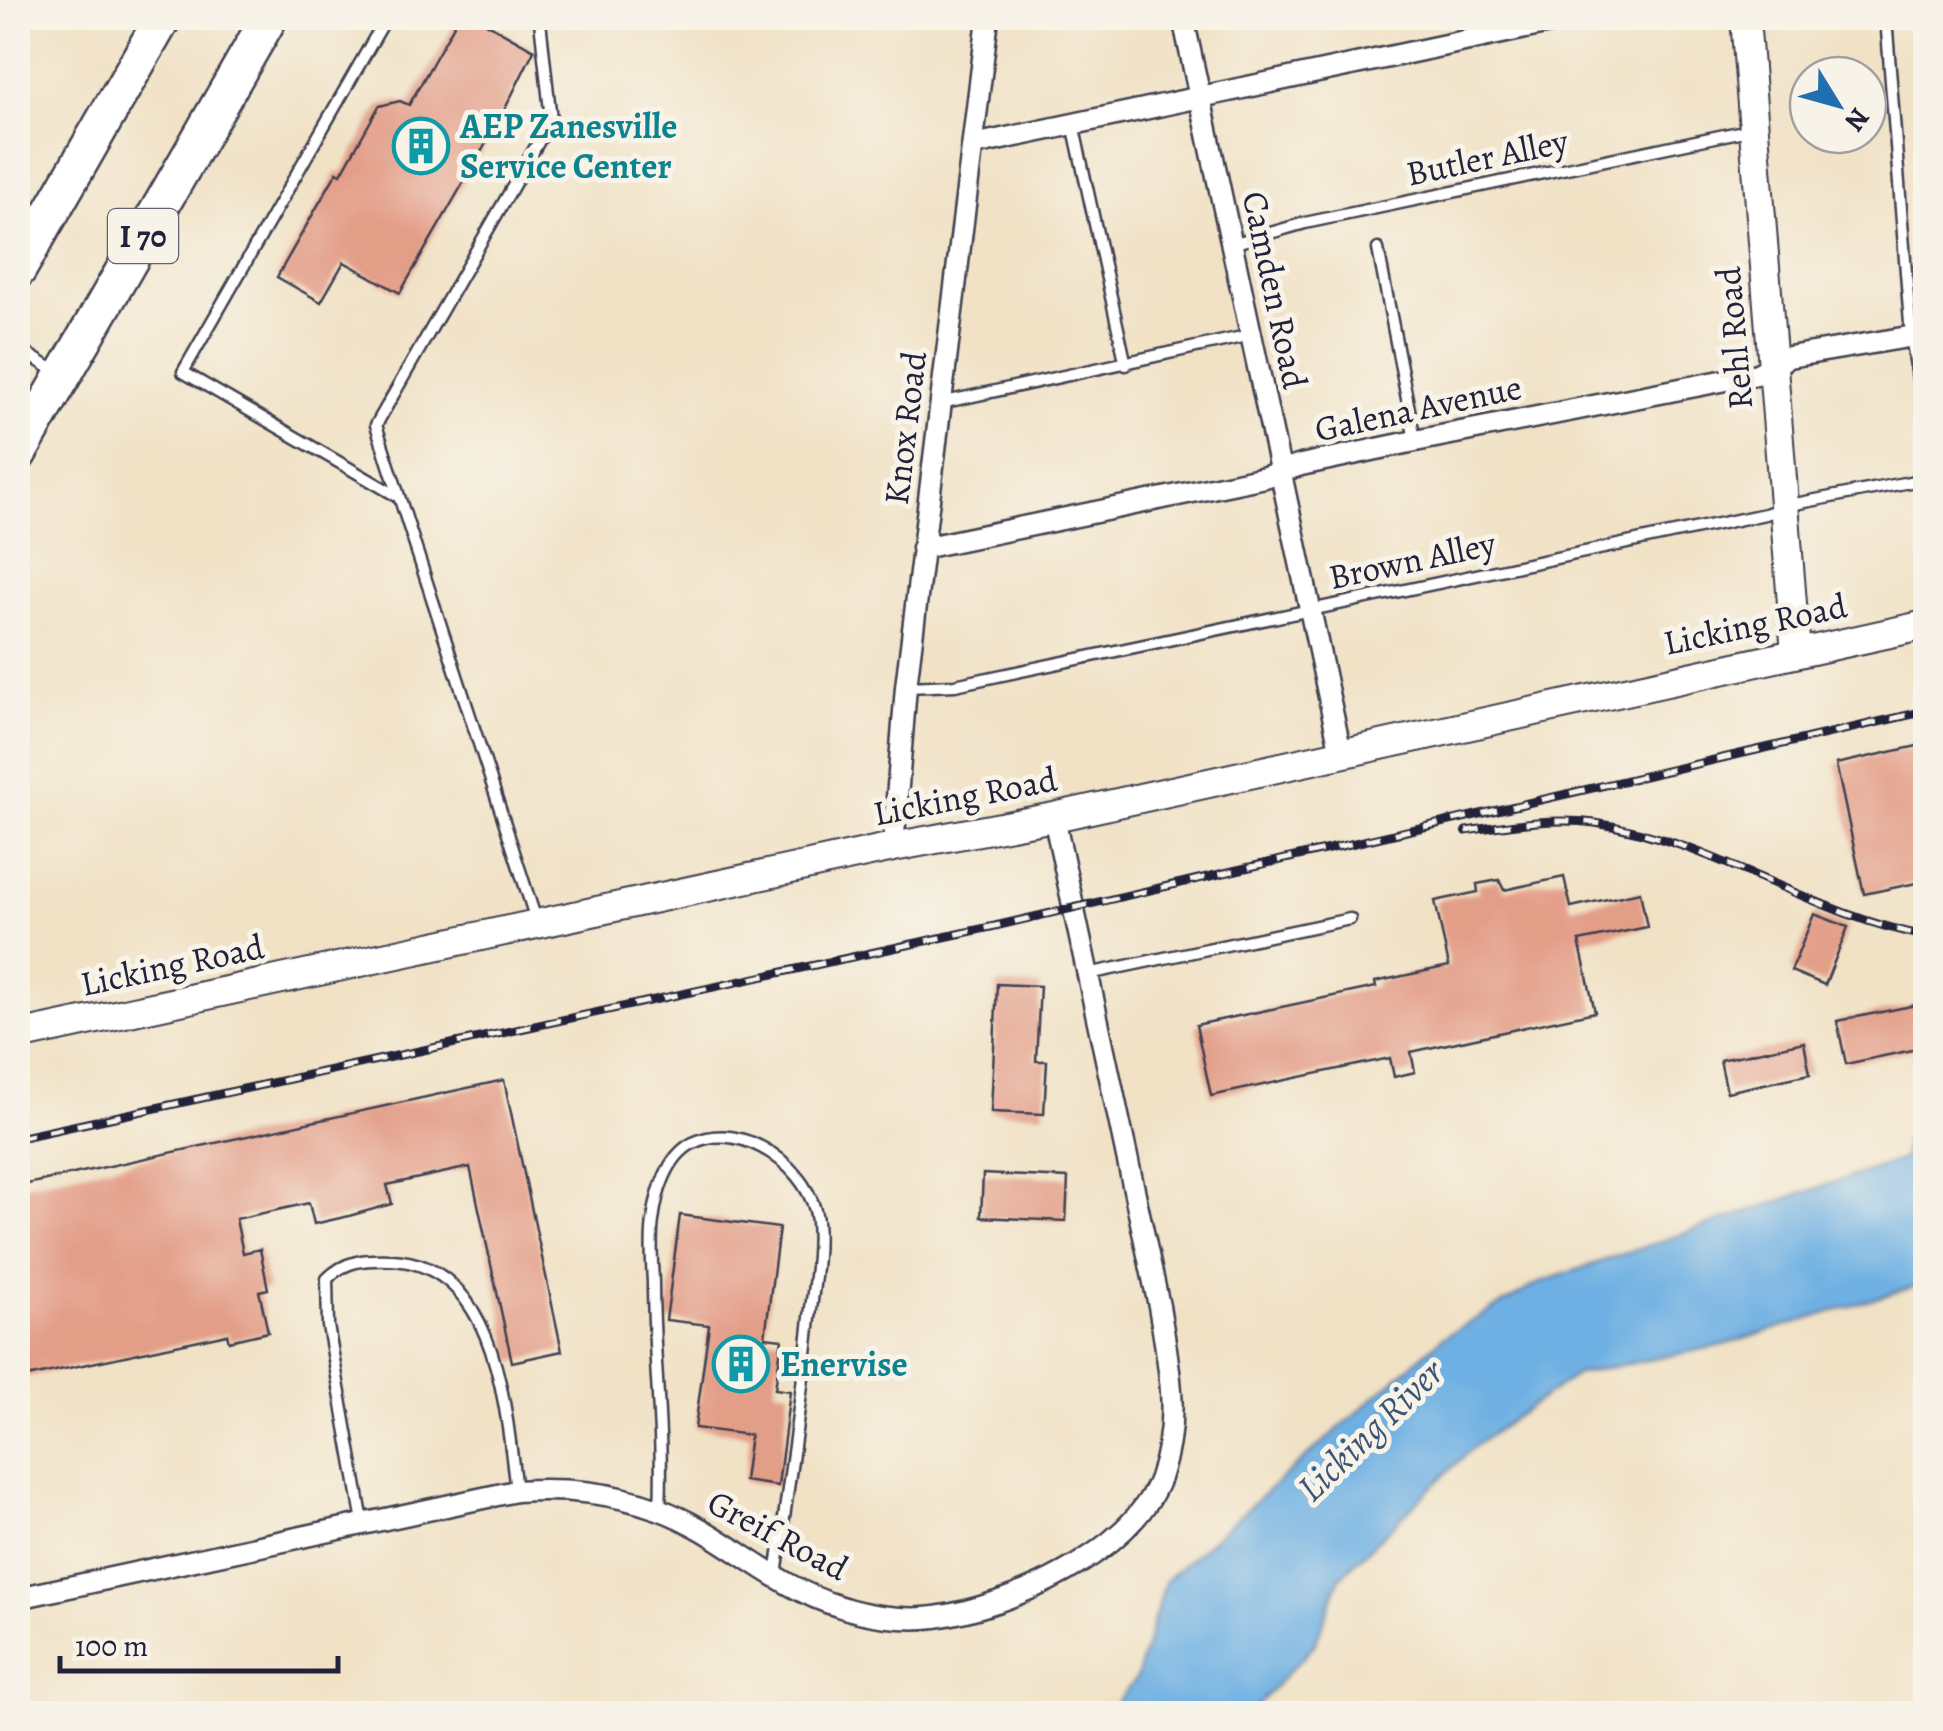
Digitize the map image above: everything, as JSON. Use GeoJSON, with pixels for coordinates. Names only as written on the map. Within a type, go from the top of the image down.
{"type":"FeatureCollection","features":[{"type":"Feature","properties":{"kind":"highway","name":"I 70"},"geometry":{"type":"LineString","coordinates":[[18,270],[163,18]]}},
{"type":"Feature","properties":{"kind":"highway","name":"I 70"},"geometry":{"type":"LineString","coordinates":[[18,454],[269,18]]}},
{"type":"Feature","properties":{"kind":"street","name":"Knox Road"},"geometry":{"type":"LineString","coordinates":[[893,847],[906,687],[988,18]]}},
{"type":"Feature","properties":{"kind":"street","name":"Camden Road"},"geometry":{"type":"LineString","coordinates":[[1183,18],[1342,753]]}},
{"type":"Feature","properties":{"kind":"street"},"geometry":{"type":"LineString","coordinates":[[974,145],[1574,18]]}},
{"type":"Feature","properties":{"kind":"street","name":"Rehl Road"},"geometry":{"type":"LineString","coordinates":[[1745,18],[1796,653]]}},
{"type":"Feature","properties":{"kind":"street","name":"Galena Avenue"},"geometry":{"type":"LineString","coordinates":[[922,548],[1416,441],[1757,374],[1790,357],[1918,334]]}},
{"type":"Feature","properties":{"kind":"street","name":"Licking Road"},"geometry":{"type":"LineString","coordinates":[[18,1036],[893,847],[1054,817],[1926,625]]}},
{"type":"Feature","properties":{"kind":"street","name":"Greif Road"},"geometry":{"type":"LineString","coordinates":[[18,1598],[516,1491],[564,1488],[600,1492],[660,1510],[776,1577],[839,1607],[899,1618],[932,1618],[985,1608],[1030,1590],[1082,1562],[1136,1514],[1158,1482],[1173,1428],[1171,1378],[1159,1306],[1054,817]]}},
{"type":"Feature","properties":{"kind":"lane"},"geometry":{"type":"LineString","coordinates":[[386,18],[183,372],[398,496]]}},
{"type":"Feature","properties":{"kind":"lane"},"geometry":{"type":"LineString","coordinates":[[534,18],[540,21],[551,120],[376,425],[537,924]]}},
{"type":"Feature","properties":{"kind":"lane"},"geometry":{"type":"LineString","coordinates":[[1886,18],[1926,428]]}},
{"type":"Feature","properties":{"kind":"lane"},"geometry":{"type":"LineString","coordinates":[[1073,124],[1126,365]]}},
{"type":"Feature","properties":{"kind":"lane","name":"Butler Alley"},"geometry":{"type":"LineString","coordinates":[[1232,244],[1305,224],[1754,128]]}},
{"type":"Feature","properties":{"kind":"lane"},"geometry":{"type":"LineString","coordinates":[[1378,249],[1416,441]]}},
{"type":"Feature","properties":{"kind":"lane"},"geometry":{"type":"LineString","coordinates":[[941,403],[1252,334]]}},
{"type":"Feature","properties":{"kind":"lane"},"geometry":{"type":"LineString","coordinates":[[18,348],[63,376]]}},
{"type":"Feature","properties":{"kind":"lane","name":"Brown Alley"},"geometry":{"type":"LineString","coordinates":[[906,687],[955,684],[1765,514],[1920,480],[1926,474]]}},
{"type":"Feature","properties":{"kind":"lane"},"geometry":{"type":"LineString","coordinates":[[1087,974],[1350,919]]}},
{"type":"Feature","properties":{"kind":"lane"},"geometry":{"type":"LineString","coordinates":[[660,1510],[662,1457],[656,1390],[652,1222],[668,1169],[680,1154],[690,1144],[704,1139],[732,1138],[762,1146],[789,1165],[810,1197],[817,1219],[806,1355],[776,1577]]}},
{"type":"Feature","properties":{"kind":"lane"},"geometry":{"type":"LineString","coordinates":[[363,1522],[326,1296],[326,1279],[348,1263],[402,1260],[447,1283],[471,1306],[485,1331],[506,1413],[516,1491]]}},
{"type":"Feature","properties":{"kind":"water","name":"Licking River"},"geometry":{"type":"Polygon","coordinates":[[[1925,1127],[1925,1283],[1724,1345],[1577,1374],[1472,1448],[1340,1577],[1315,1644],[1249,1713],[1106,1713],[1136,1679],[1166,1580],[1442,1338],[1541,1282],[1903,1159],[1909,1132],[1925,1127]]]}},
{"type":"Feature","properties":{"kind":"building","name":"AEP Zanesville Service Center"},"geometry":{"type":"Polygon","coordinates":[[[458,18],[477,18],[534,50],[500,119],[400,293],[344,262],[321,302],[277,277],[379,106],[400,101],[409,105],[458,18]]]}},
{"type":"Feature","properties":{"kind":"building"},"geometry":{"type":"Polygon","coordinates":[[[1926,744],[1926,881],[1864,894],[1836,764],[1926,744]]]}},
{"type":"Feature","properties":{"kind":"building"},"geometry":{"type":"Polygon","coordinates":[[[1564,877],[1571,907],[1640,892],[1647,927],[1579,941],[1595,1012],[1411,1052],[1415,1072],[1394,1077],[1390,1058],[1211,1096],[1196,1025],[1376,987],[1375,982],[1449,966],[1435,901],[1478,892],[1477,884],[1499,880],[1504,890],[1564,877]]]}},
{"type":"Feature","properties":{"kind":"building"},"geometry":{"type":"Polygon","coordinates":[[[1814,914],[1848,927],[1825,985],[1791,971],[1814,914]]]}},
{"type":"Feature","properties":{"kind":"building"},"geometry":{"type":"Polygon","coordinates":[[[997,984],[1040,986],[1036,1061],[1047,1061],[1044,1114],[991,1112],[997,984]]]}},
{"type":"Feature","properties":{"kind":"building"},"geometry":{"type":"Polygon","coordinates":[[[1926,1003],[1926,1047],[1846,1064],[1837,1021],[1926,1003]]]}},
{"type":"Feature","properties":{"kind":"building"},"geometry":{"type":"Polygon","coordinates":[[[1804,1042],[1810,1074],[1727,1092],[1720,1060],[1804,1042]]]}},
{"type":"Feature","properties":{"kind":"building"},"geometry":{"type":"Polygon","coordinates":[[[504,1080],[562,1351],[512,1362],[470,1167],[387,1185],[392,1204],[314,1224],[309,1203],[236,1219],[243,1253],[260,1249],[268,1289],[259,1291],[268,1332],[229,1341],[227,1334],[18,1379],[18,1186],[504,1080]]]}},
{"type":"Feature","properties":{"kind":"building"},"geometry":{"type":"Polygon","coordinates":[[[983,1174],[1068,1178],[1066,1221],[981,1217],[983,1174]]]}},
{"type":"Feature","properties":{"kind":"building","name":"Enervise"},"geometry":{"type":"Polygon","coordinates":[[[680,1215],[779,1228],[765,1337],[782,1339],[775,1389],[790,1391],[778,1486],[744,1481],[750,1435],[695,1428],[709,1325],[666,1320],[680,1215]]]}},
{"type":"Feature","properties":{"kind":"railway"},"geometry":{"type":"LineString","coordinates":[[18,1138],[995,926],[1926,711]]}},
{"type":"Feature","properties":{"kind":"railway"},"geometry":{"type":"LineString","coordinates":[[1466,831],[1563,821],[1638,832],[1842,912],[1926,936]]}},
{"type":"Feature","properties":{"kind":"place","name":"AEP Zanesville Service Center"},"geometry":{"type":"Point","coordinates":[421,146]}},
{"type":"Feature","properties":{"kind":"place","name":"Enervise"},"geometry":{"type":"Point","coordinates":[741,1364]}}]}
